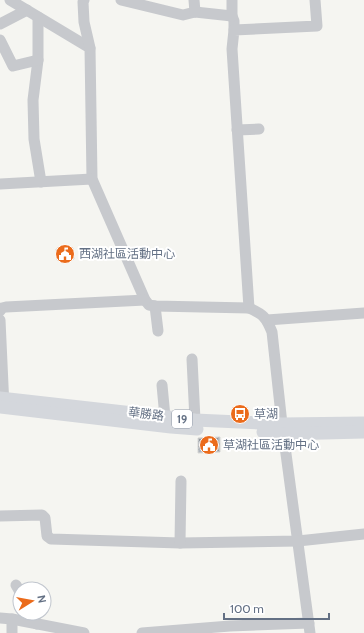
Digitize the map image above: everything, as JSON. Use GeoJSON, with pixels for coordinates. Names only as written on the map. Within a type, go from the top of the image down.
{"type":"FeatureCollection","features":[{"type":"Feature","properties":{"kind":"main road","name":"華勝路"},"geometry":{"type":"LineString","coordinates":[[2,403],[283,429],[364,423]]}},
{"type":"Feature","properties":{"kind":"main road","name":"華勝路"},"geometry":{"type":"LineString","coordinates":[[2,403],[171,427],[364,432]]}},
{"type":"Feature","properties":{"kind":"street"},"geometry":{"type":"LineString","coordinates":[[10,0],[90,48]]}},
{"type":"Feature","properties":{"kind":"street"},"geometry":{"type":"LineString","coordinates":[[120,0],[183,15],[195,12],[232,16]]}},
{"type":"Feature","properties":{"kind":"street"},"geometry":{"type":"LineString","coordinates":[[194,0],[195,12]]}},
{"type":"Feature","properties":{"kind":"street"},"geometry":{"type":"LineString","coordinates":[[232,0],[232,16],[234,21],[232,49],[249,308]]}},
{"type":"Feature","properties":{"kind":"street"},"geometry":{"type":"LineString","coordinates":[[234,30],[317,26],[315,0]]}},
{"type":"Feature","properties":{"kind":"street"},"geometry":{"type":"LineString","coordinates":[[81,1],[90,48],[92,179],[144,300],[149,305],[155,306],[249,308],[259,312],[267,320],[272,332],[309,628],[230,629],[142,633]]}},
{"type":"Feature","properties":{"kind":"street"},"geometry":{"type":"LineString","coordinates":[[0,24],[27,10]]}},
{"type":"Feature","properties":{"kind":"street"},"geometry":{"type":"LineString","coordinates":[[38,17],[38,60],[34,100],[34,139],[41,182]]}},
{"type":"Feature","properties":{"kind":"street"},"geometry":{"type":"LineString","coordinates":[[0,40],[13,66],[38,60]]}},
{"type":"Feature","properties":{"kind":"street"},"geometry":{"type":"LineString","coordinates":[[238,130],[259,129]]}},
{"type":"Feature","properties":{"kind":"street"},"geometry":{"type":"LineString","coordinates":[[0,184],[92,179]]}},
{"type":"Feature","properties":{"kind":"street"},"geometry":{"type":"LineString","coordinates":[[0,311],[2,308],[6,307],[144,300]]}},
{"type":"Feature","properties":{"kind":"street"},"geometry":{"type":"LineString","coordinates":[[155,306],[158,331]]}},
{"type":"Feature","properties":{"kind":"street"},"geometry":{"type":"LineString","coordinates":[[267,320],[364,312]]}},
{"type":"Feature","properties":{"kind":"street"},"geometry":{"type":"LineString","coordinates":[[0,320],[2,403]]}},
{"type":"Feature","properties":{"kind":"street"},"geometry":{"type":"LineString","coordinates":[[192,359],[195,420]]}},
{"type":"Feature","properties":{"kind":"street"},"geometry":{"type":"LineString","coordinates":[[162,385],[165,417]]}},
{"type":"Feature","properties":{"kind":"street"},"geometry":{"type":"LineString","coordinates":[[180,543],[181,481]]}},
{"type":"Feature","properties":{"kind":"street"},"geometry":{"type":"LineString","coordinates":[[0,516],[42,515],[45,518],[47,536],[51,539],[180,543],[298,542],[364,534]]}},
{"type":"Feature","properties":{"kind":"street"},"geometry":{"type":"LineString","coordinates":[[0,618],[12,619]]}},
{"type":"Feature","properties":{"kind":"street"},"geometry":{"type":"LineString","coordinates":[[12,621],[12,633]]}},
{"type":"Feature","properties":{"kind":"street"},"geometry":{"type":"LineString","coordinates":[[22,621],[84,633]]}},
{"type":"Feature","properties":{"kind":"building","name":"西湖社區活動中心"},"geometry":{"type":"Polygon","coordinates":[[[73,248],[74,259],[57,260],[56,249],[73,248]]]}},
{"type":"Feature","properties":{"kind":"building","name":"草湖社區活動中心"},"geometry":{"type":"Polygon","coordinates":[[[220,437],[220,452],[198,453],[198,438],[220,437]]]}},
{"type":"Feature","properties":{"kind":"place","name":"西湖社區活動中心"},"geometry":{"type":"Point","coordinates":[65,254]}},
{"type":"Feature","properties":{"kind":"place","name":"草湖"},"geometry":{"type":"Point","coordinates":[240,414]}},
{"type":"Feature","properties":{"kind":"place","name":"草湖社區活動中心"},"geometry":{"type":"Point","coordinates":[209,445]}}]}
